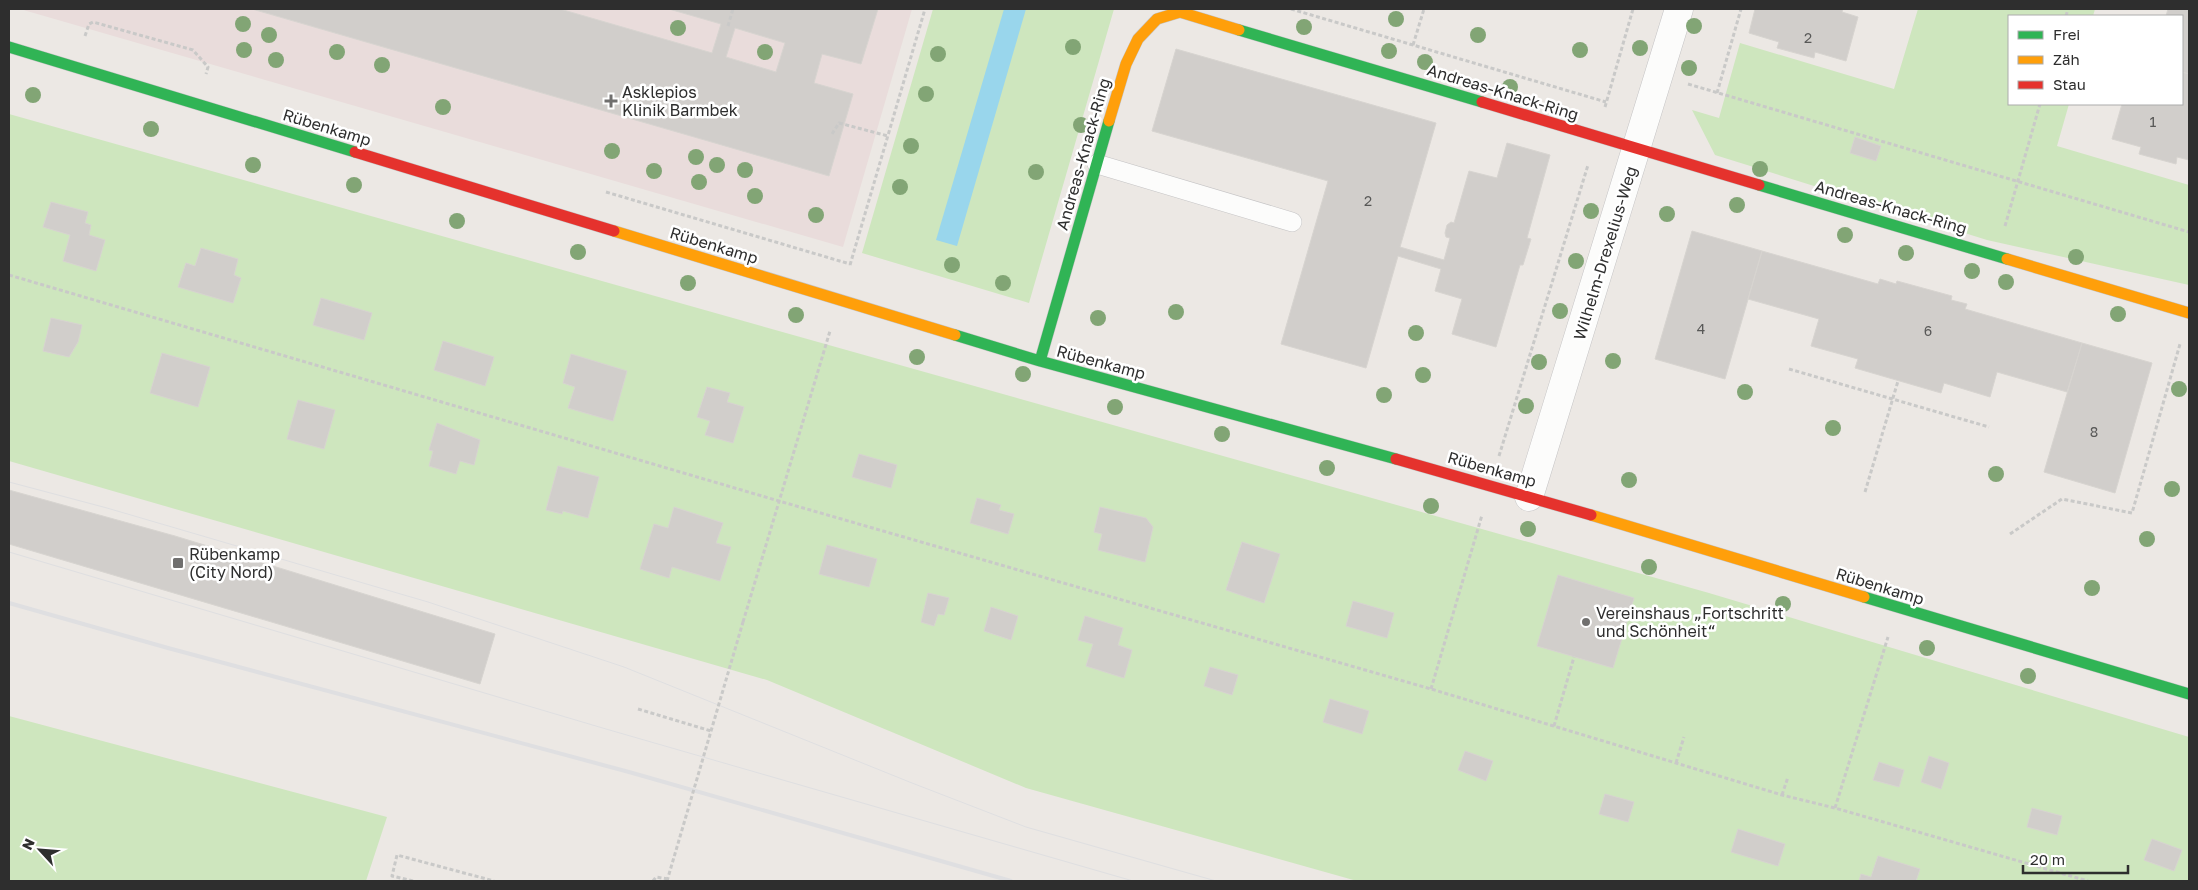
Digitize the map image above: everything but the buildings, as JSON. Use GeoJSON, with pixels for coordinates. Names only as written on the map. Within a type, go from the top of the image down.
{"type":"FeatureCollection","features":[{"type":"Feature","properties":{"kind":"street","name":"Wilhelm-Drexelius-Weg"},"geometry":{"type":"LineString","coordinates":[[1529,497],[1679,9]]}},
{"type":"Feature","properties":{"kind":"street","name":"Andreas-Knack-Ring"},"geometry":{"type":"LineString","coordinates":[[1040,362],[1126,64],[1138,39],[1157,19],[1180,12],[2189,313]]}},
{"type":"Feature","properties":{"kind":"street","name":"Rübenkamp"},"geometry":{"type":"LineString","coordinates":[[9,47],[1040,362],[1490,485],[2189,694]]}},
{"type":"Feature","properties":{"kind":"lane"},"geometry":{"type":"LineString","coordinates":[[1097,164],[1292,222]]}},
{"type":"Feature","properties":{"kind":"path"},"geometry":{"type":"LineString","coordinates":[[728,26],[733,9]]}},
{"type":"Feature","properties":{"kind":"path"},"geometry":{"type":"LineString","coordinates":[[850,264],[925,9]]}},
{"type":"Feature","properties":{"kind":"path"},"geometry":{"type":"LineString","coordinates":[[1291,9],[1606,102]]}},
{"type":"Feature","properties":{"kind":"path"},"geometry":{"type":"LineString","coordinates":[[1403,80],[1424,9]]}},
{"type":"Feature","properties":{"kind":"path"},"geometry":{"type":"LineString","coordinates":[[1603,114],[1633,9]]}},
{"type":"Feature","properties":{"kind":"path"},"geometry":{"type":"LineString","coordinates":[[1717,93],[1741,9]]}},
{"type":"Feature","properties":{"kind":"path"},"geometry":{"type":"LineString","coordinates":[[84,37],[89,24],[93,22],[193,50],[208,67],[206,74]]}},
{"type":"Feature","properties":{"kind":"path"},"geometry":{"type":"LineString","coordinates":[[1659,76],[2189,232]]}},
{"type":"Feature","properties":{"kind":"path"},"geometry":{"type":"LineString","coordinates":[[1996,255],[2040,105]]}},
{"type":"Feature","properties":{"kind":"path"},"geometry":{"type":"LineString","coordinates":[[832,134],[839,123],[888,136]]}},
{"type":"Feature","properties":{"kind":"path"},"geometry":{"type":"LineString","coordinates":[[1431,689],[1490,485],[1589,161]]}},
{"type":"Feature","properties":{"kind":"path"},"geometry":{"type":"LineString","coordinates":[[9,275],[779,501],[1431,689],[1782,795],[1835,808],[2088,881]]}},
{"type":"Feature","properties":{"kind":"path"},"geometry":{"type":"LineString","coordinates":[[2010,534],[2062,499],[2132,513],[2189,313]]}},
{"type":"Feature","properties":{"kind":"path"},"geometry":{"type":"LineString","coordinates":[[653,881],[656,877],[668,880],[830,328]]}},
{"type":"Feature","properties":{"kind":"path"},"geometry":{"type":"LineString","coordinates":[[1789,369],[1989,427]]}},
{"type":"Feature","properties":{"kind":"path"},"geometry":{"type":"LineString","coordinates":[[1866,492],[1898,381]]}},
{"type":"Feature","properties":{"kind":"path"},"geometry":{"type":"LineString","coordinates":[[1835,808],[1897,608]]}},
{"type":"Feature","properties":{"kind":"path"},"geometry":{"type":"LineString","coordinates":[[1554,726],[1574,657]]}},
{"type":"Feature","properties":{"kind":"path"},"geometry":{"type":"LineString","coordinates":[[638,709],[711,732]]}},
{"type":"Feature","properties":{"kind":"path"},"geometry":{"type":"LineString","coordinates":[[1676,763],[1684,737]]}},
{"type":"Feature","properties":{"kind":"path"},"geometry":{"type":"LineString","coordinates":[[1782,795],[1788,777]]}},
{"type":"Feature","properties":{"kind":"path"},"geometry":{"type":"LineString","coordinates":[[413,881],[392,876],[397,855],[494,881]]}},
{"type":"Feature","properties":{"kind":"shaded area","name":"Asklepios Klinik Barmbek"},"geometry":{"type":"Polygon","coordinates":[[[20,9],[912,9],[843,247],[20,9]]]}},
{"type":"Feature","properties":{"kind":"green space"},"geometry":{"type":"Polygon","coordinates":[[[933,9],[1114,9],[1029,303],[862,253],[933,9]]]}},
{"type":"Feature","properties":{"kind":"green space"},"geometry":{"type":"Polygon","coordinates":[[[1918,9],[2095,9],[2093,15],[2008,15],[2008,105],[2069,105],[2057,146],[2189,185],[2189,285],[1987,240],[1715,155],[1692,110],[1719,118],[1740,43],[1894,89],[1918,9]]]}},
{"type":"Feature","properties":{"kind":"green space"},"geometry":{"type":"Polygon","coordinates":[[[9,114],[1709,593],[2189,737],[2189,881],[1357,881],[1026,788],[767,680],[9,461],[9,114]]]}},
{"type":"Feature","properties":{"kind":"green space"},"geometry":{"type":"Polygon","coordinates":[[[9,716],[387,817],[366,881],[9,881],[9,716]]]}},
{"type":"Feature","properties":{"kind":"water"},"geometry":{"type":"Polygon","coordinates":[[[1004,9],[1026,9],[957,246],[936,240],[1004,9]]]}},
{"type":"Feature","properties":{"kind":"tram line"},"geometry":{"type":"LineString","coordinates":[[9,482],[107,508],[428,602],[624,667],[1026,827],[1216,881]]}},
{"type":"Feature","properties":{"kind":"tram line"},"geometry":{"type":"LineString","coordinates":[[9,552],[606,729],[1133,881]]}},
{"type":"Feature","properties":{"kind":"railway"},"geometry":{"type":"LineString","coordinates":[[9,603],[168,648],[629,772],[1011,881]]}},
{"type":"Feature","properties":{"kind":"traffic: fast"},"geometry":{"type":"LineString","coordinates":[[1239,30],[1482,102]]}},
{"type":"Feature","properties":{"kind":"traffic: fast"},"geometry":{"type":"LineString","coordinates":[[9,47],[355,152]]}},
{"type":"Feature","properties":{"kind":"traffic: fast"},"geometry":{"type":"LineString","coordinates":[[1040,361],[1109,121]]}},
{"type":"Feature","properties":{"kind":"traffic: fast"},"geometry":{"type":"LineString","coordinates":[[1759,185],[2007,259]]}},
{"type":"Feature","properties":{"kind":"traffic: fast"},"geometry":{"type":"LineString","coordinates":[[955,335],[1040,361],[1396,459]]}},
{"type":"Feature","properties":{"kind":"traffic: fast"},"geometry":{"type":"LineString","coordinates":[[1864,597],[2189,694]]}},
{"type":"Feature","properties":{"kind":"traffic: slow"},"geometry":{"type":"LineString","coordinates":[[1109,121],[1126,64],[1138,39],[1157,19],[1180,12],[1239,30]]}},
{"type":"Feature","properties":{"kind":"traffic: slow"},"geometry":{"type":"LineString","coordinates":[[614,231],[955,335]]}},
{"type":"Feature","properties":{"kind":"traffic: slow"},"geometry":{"type":"LineString","coordinates":[[2007,259],[2189,313]]}},
{"type":"Feature","properties":{"kind":"traffic: slow"},"geometry":{"type":"LineString","coordinates":[[1591,515],[1864,597]]}},
{"type":"Feature","properties":{"kind":"traffic: jam"},"geometry":{"type":"LineString","coordinates":[[1482,102],[1759,185]]}},
{"type":"Feature","properties":{"kind":"traffic: jam"},"geometry":{"type":"LineString","coordinates":[[355,152],[614,231]]}},
{"type":"Feature","properties":{"kind":"traffic: jam"},"geometry":{"type":"LineString","coordinates":[[1396,459],[1591,515]]}},
{"type":"Feature","properties":{"kind":"place","name":"Asklepios Klinik Barmbek"},"geometry":{"type":"Point","coordinates":[611,101]}},
{"type":"Feature","properties":{"kind":"place","name":"Rübenkamp (City Nord)"},"geometry":{"type":"Point","coordinates":[178,563]}},
{"type":"Feature","properties":{"kind":"place","name":"Vereinshaus „Fortschritt und Schönheit“"},"geometry":{"type":"Point","coordinates":[1586,622]}}]}
